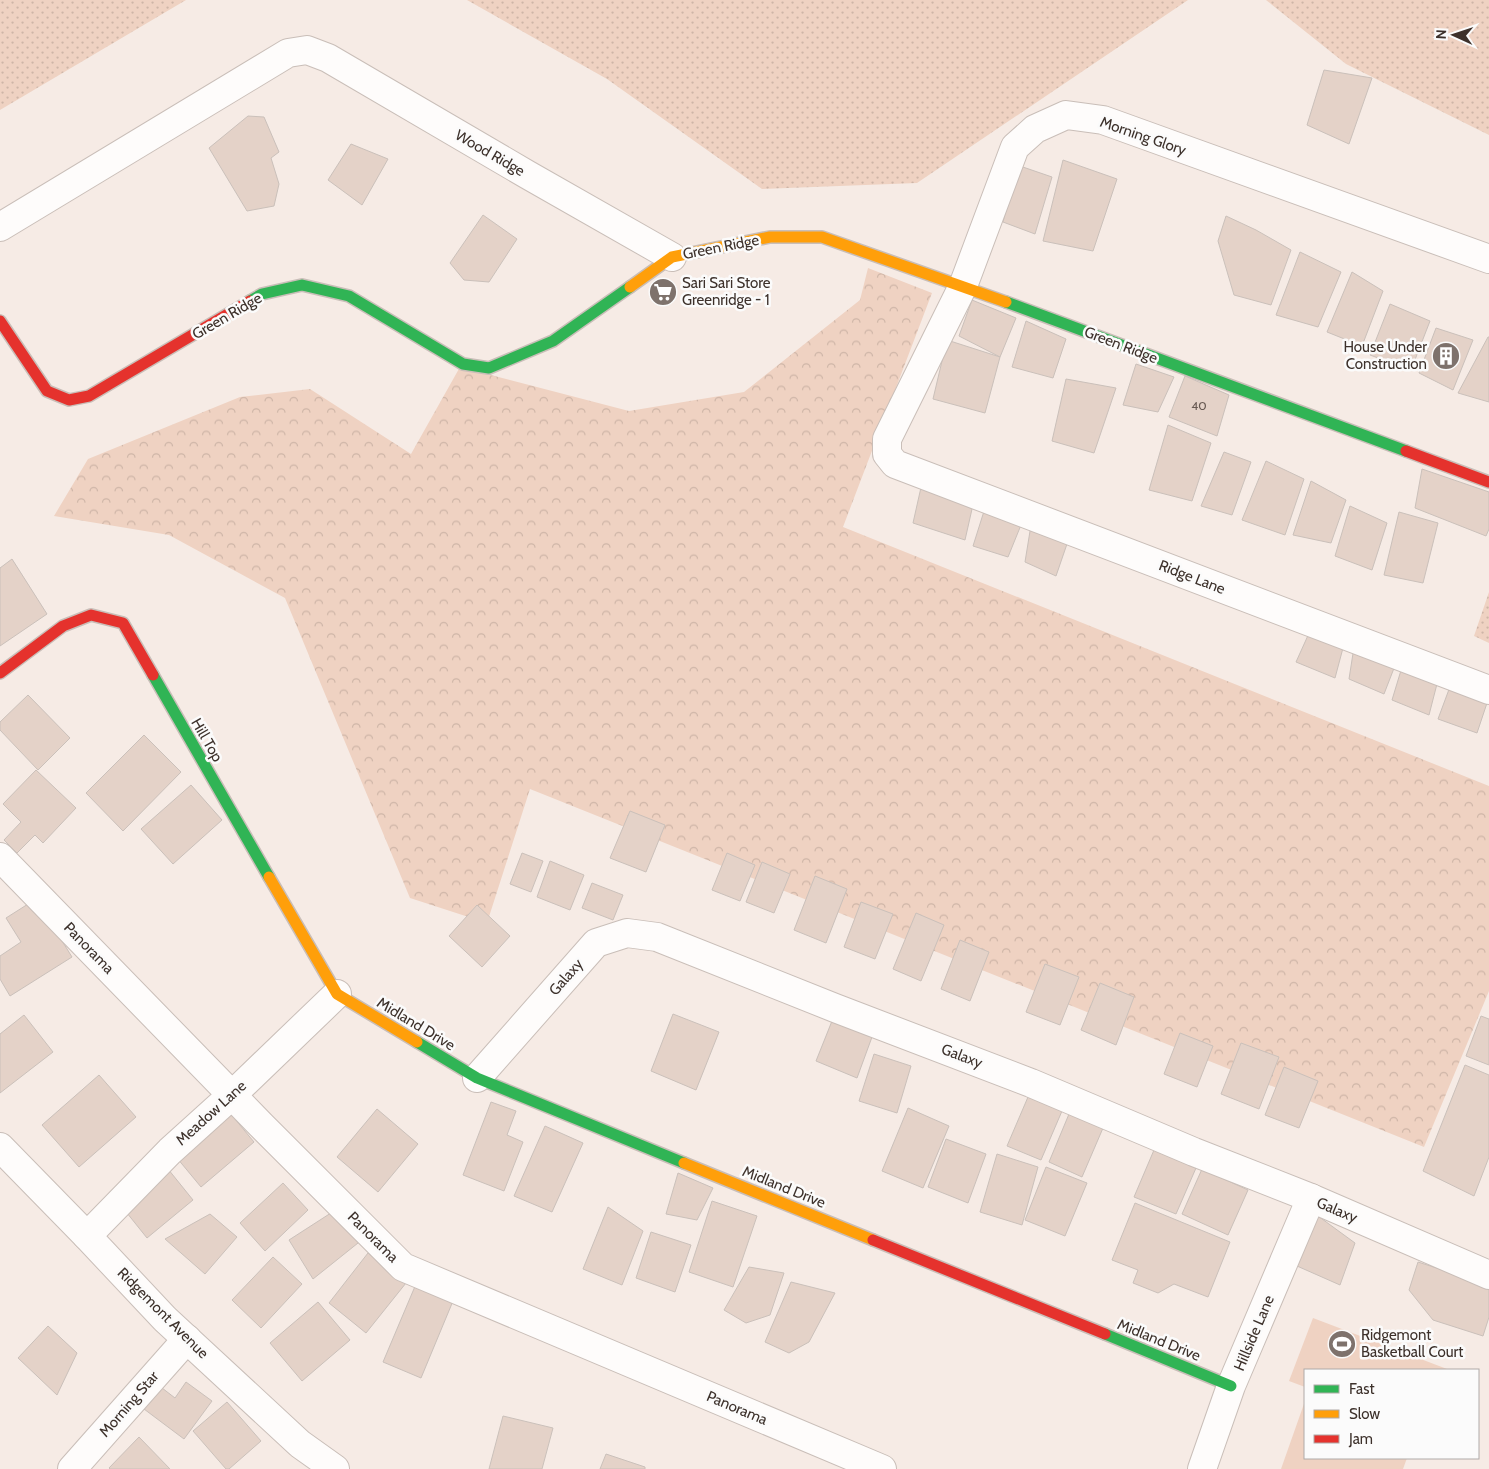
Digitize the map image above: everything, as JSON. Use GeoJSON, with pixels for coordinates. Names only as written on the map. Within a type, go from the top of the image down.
{"type":"FeatureCollection","features":[{"type":"Feature","properties":{"kind":"street","name":"Wood Ridge"},"geometry":{"type":"LineString","coordinates":[[0,227],[288,53],[307,50],[328,58],[528,175],[672,256]]}},
{"type":"Feature","properties":{"kind":"street","name":"Morning Glory"},"geometry":{"type":"LineString","coordinates":[[895,464],[886,454],[887,439],[963,286],[1015,148],[1035,129],[1066,115],[1103,120],[1489,259]]}},
{"type":"Feature","properties":{"kind":"street","name":"Green Ridge"},"geometry":{"type":"LineString","coordinates":[[0,321],[47,392],[69,400],[89,396],[262,294],[302,285],[349,296],[462,364],[489,368],[552,341],[672,256],[770,237],[822,237],[963,286],[1489,482]]}},
{"type":"Feature","properties":{"kind":"street","name":"Ridge Lane"},"geometry":{"type":"LineString","coordinates":[[895,464],[1489,690]]}},
{"type":"Feature","properties":{"kind":"street","name":"Hill Top"},"geometry":{"type":"LineString","coordinates":[[0,674],[63,626],[91,615],[123,624],[337,994]]}},
{"type":"Feature","properties":{"kind":"street","name":"Panorama"},"geometry":{"type":"LineString","coordinates":[[0,856],[232,1095],[403,1267],[882,1469]]}},
{"type":"Feature","properties":{"kind":"street","name":"Galaxy"},"geometry":{"type":"LineString","coordinates":[[477,1078],[596,943],[627,933],[657,937],[1031,1083],[1194,1152],[1311,1198],[1489,1275]]}},
{"type":"Feature","properties":{"kind":"street","name":"Midland Drive"},"geometry":{"type":"LineString","coordinates":[[337,994],[477,1078],[1231,1386]]}},
{"type":"Feature","properties":{"kind":"street","name":"Meadow Lane"},"geometry":{"type":"LineString","coordinates":[[87,1236],[170,1151],[232,1095],[337,994]]}},
{"type":"Feature","properties":{"kind":"street","name":"Ridgemont Avenue"},"geometry":{"type":"LineString","coordinates":[[0,1147],[165,1319],[300,1444],[335,1469]]}},
{"type":"Feature","properties":{"kind":"street","name":"Hillside Lane"},"geometry":{"type":"LineString","coordinates":[[1202,1469],[1231,1386],[1311,1198]]}},
{"type":"Feature","properties":{"kind":"street","name":"Morning Star"},"geometry":{"type":"LineString","coordinates":[[72,1469],[186,1339]]}},
{"type":"Feature","properties":{"kind":"green space"},"geometry":{"type":"Polygon","coordinates":[[[0,0],[186,0],[0,110],[0,0]]]}},
{"type":"Feature","properties":{"kind":"green space"},"geometry":{"type":"Polygon","coordinates":[[[467,0],[1188,0],[917,183],[762,189],[607,79],[467,0]]]}},
{"type":"Feature","properties":{"kind":"green space"},"geometry":{"type":"Polygon","coordinates":[[[1266,0],[1489,0],[1489,135],[1346,64],[1266,0]]]}},
{"type":"Feature","properties":{"kind":"green space"},"geometry":{"type":"Polygon","coordinates":[[[868,268],[932,293],[843,527],[1489,786],[1489,991],[1424,1147],[530,789],[487,923],[410,898],[285,598],[169,535],[54,516],[88,459],[240,397],[310,389],[411,454],[460,367],[629,411],[744,392],[860,300],[868,268]]]}},
{"type":"Feature","properties":{"kind":"green space"},"geometry":{"type":"Polygon","coordinates":[[[1489,592],[1489,643],[1474,636],[1489,592]]]}},
{"type":"Feature","properties":{"kind":"green space","name":"Ridgemont Basketball Court"},"geometry":{"type":"Polygon","coordinates":[[[1313,1318],[1447,1369],[1304,1369],[1304,1387],[1289,1381],[1313,1318]]]}},
{"type":"Feature","properties":{"kind":"green space"},"geometry":{"type":"Polygon","coordinates":[[[1304,1404],[1304,1459],[1407,1459],[1403,1469],[1281,1469],[1304,1404]]]}},
{"type":"Feature","properties":{"kind":"building"},"geometry":{"type":"Polygon","coordinates":[[[1324,70],[1372,78],[1349,144],[1307,125],[1324,70]]]}},
{"type":"Feature","properties":{"kind":"building"},"geometry":{"type":"Polygon","coordinates":[[[248,116],[264,117],[279,152],[271,158],[279,184],[274,206],[247,211],[209,148],[248,116]]]}},
{"type":"Feature","properties":{"kind":"building"},"geometry":{"type":"Polygon","coordinates":[[[351,144],[388,159],[362,205],[328,180],[351,144]]]}},
{"type":"Feature","properties":{"kind":"building"},"geometry":{"type":"Polygon","coordinates":[[[1063,160],[1117,179],[1093,251],[1043,241],[1063,160]]]}},
{"type":"Feature","properties":{"kind":"building"},"geometry":{"type":"Polygon","coordinates":[[[1017,165],[1052,177],[1035,234],[1003,222],[1017,165]]]}},
{"type":"Feature","properties":{"kind":"building"},"geometry":{"type":"Polygon","coordinates":[[[483,215],[517,239],[489,282],[464,280],[450,263],[483,215]]]}},
{"type":"Feature","properties":{"kind":"building"},"geometry":{"type":"Polygon","coordinates":[[[1226,216],[1291,250],[1271,305],[1234,295],[1218,241],[1226,216]]]}},
{"type":"Feature","properties":{"kind":"building"},"geometry":{"type":"Polygon","coordinates":[[[1300,252],[1341,272],[1318,327],[1276,315],[1300,252]]]}},
{"type":"Feature","properties":{"kind":"building"},"geometry":{"type":"Polygon","coordinates":[[[1352,272],[1383,291],[1362,346],[1327,332],[1352,272]]]}},
{"type":"Feature","properties":{"kind":"building"},"geometry":{"type":"Polygon","coordinates":[[[972,300],[1016,318],[1000,357],[959,336],[972,300]]]}},
{"type":"Feature","properties":{"kind":"building"},"geometry":{"type":"Polygon","coordinates":[[[1390,304],[1430,321],[1411,370],[1370,355],[1390,304]]]}},
{"type":"Feature","properties":{"kind":"building"},"geometry":{"type":"Polygon","coordinates":[[[1026,321],[1066,339],[1053,378],[1012,367],[1026,321]]]}},
{"type":"Feature","properties":{"kind":"building","name":"House Under Construction"},"geometry":{"type":"Polygon","coordinates":[[[1436,328],[1473,340],[1453,390],[1419,373],[1436,328]]]}},
{"type":"Feature","properties":{"kind":"building"},"geometry":{"type":"Polygon","coordinates":[[[1489,337],[1489,402],[1458,393],[1489,337]]]}},
{"type":"Feature","properties":{"kind":"building"},"geometry":{"type":"Polygon","coordinates":[[[947,340],[1000,357],[985,413],[933,399],[947,340]]]}},
{"type":"Feature","properties":{"kind":"building"},"geometry":{"type":"Polygon","coordinates":[[[1136,364],[1174,377],[1158,412],[1123,405],[1136,364]]]}},
{"type":"Feature","properties":{"kind":"building"},"geometry":{"type":"Polygon","coordinates":[[[1185,376],[1229,395],[1217,436],[1169,417],[1185,376]]]}},
{"type":"Feature","properties":{"kind":"building"},"geometry":{"type":"Polygon","coordinates":[[[1066,379],[1116,388],[1094,453],[1052,441],[1066,379]]]}},
{"type":"Feature","properties":{"kind":"building"},"geometry":{"type":"Polygon","coordinates":[[[1168,425],[1211,443],[1192,501],[1149,490],[1168,425]]]}},
{"type":"Feature","properties":{"kind":"building"},"geometry":{"type":"Polygon","coordinates":[[[1224,452],[1251,462],[1232,515],[1201,506],[1224,452]]]}},
{"type":"Feature","properties":{"kind":"building"},"geometry":{"type":"Polygon","coordinates":[[[1266,461],[1304,479],[1285,535],[1242,520],[1266,461]]]}},
{"type":"Feature","properties":{"kind":"building"},"geometry":{"type":"Polygon","coordinates":[[[1422,469],[1489,492],[1489,529],[1486,536],[1415,508],[1422,469]]]}},
{"type":"Feature","properties":{"kind":"building"},"geometry":{"type":"Polygon","coordinates":[[[1311,481],[1346,500],[1331,543],[1293,535],[1311,481]]]}},
{"type":"Feature","properties":{"kind":"building"},"geometry":{"type":"Polygon","coordinates":[[[922,483],[972,509],[965,540],[913,523],[922,483]]]}},
{"type":"Feature","properties":{"kind":"building"},"geometry":{"type":"Polygon","coordinates":[[[1350,506],[1387,523],[1372,570],[1335,556],[1350,506]]]}},
{"type":"Feature","properties":{"kind":"building"},"geometry":{"type":"Polygon","coordinates":[[[985,508],[1021,525],[1008,557],[973,546],[985,508]]]}},
{"type":"Feature","properties":{"kind":"building"},"geometry":{"type":"Polygon","coordinates":[[[1399,512],[1438,523],[1423,583],[1384,575],[1399,512]]]}},
{"type":"Feature","properties":{"kind":"building"},"geometry":{"type":"Polygon","coordinates":[[[1031,525],[1068,541],[1056,576],[1025,562],[1031,525]]]}},
{"type":"Feature","properties":{"kind":"building"},"geometry":{"type":"Polygon","coordinates":[[[12,559],[47,614],[0,646],[0,568],[12,559]]]}},
{"type":"Feature","properties":{"kind":"building"},"geometry":{"type":"Polygon","coordinates":[[[1310,631],[1343,648],[1335,678],[1296,662],[1310,631]]]}},
{"type":"Feature","properties":{"kind":"building"},"geometry":{"type":"Polygon","coordinates":[[[1354,647],[1396,663],[1384,694],[1349,679],[1354,647]]]}},
{"type":"Feature","properties":{"kind":"building"},"geometry":{"type":"Polygon","coordinates":[[[1402,667],[1438,680],[1429,715],[1392,700],[1402,667]]]}},
{"type":"Feature","properties":{"kind":"building"},"geometry":{"type":"Polygon","coordinates":[[[1451,684],[1488,700],[1477,733],[1438,719],[1451,684]]]}},
{"type":"Feature","properties":{"kind":"building"},"geometry":{"type":"Polygon","coordinates":[[[28,695],[70,738],[38,770],[0,730],[0,722],[28,695]]]}},
{"type":"Feature","properties":{"kind":"building"},"geometry":{"type":"Polygon","coordinates":[[[144,735],[181,772],[123,831],[86,793],[144,735]]]}},
{"type":"Feature","properties":{"kind":"building"},"geometry":{"type":"Polygon","coordinates":[[[36,770],[76,808],[43,843],[35,835],[17,853],[4,840],[21,822],[3,804],[36,770]]]}},
{"type":"Feature","properties":{"kind":"building"},"geometry":{"type":"Polygon","coordinates":[[[191,785],[222,820],[173,864],[141,829],[191,785]]]}},
{"type":"Feature","properties":{"kind":"building"},"geometry":{"type":"Polygon","coordinates":[[[630,811],[665,825],[646,872],[610,858],[630,811]]]}},
{"type":"Feature","properties":{"kind":"building"},"geometry":{"type":"Polygon","coordinates":[[[522,853],[543,861],[531,892],[510,884],[522,853]]]}},
{"type":"Feature","properties":{"kind":"building"},"geometry":{"type":"Polygon","coordinates":[[[727,853],[755,865],[740,901],[712,890],[727,853]]]}},
{"type":"Feature","properties":{"kind":"building"},"geometry":{"type":"Polygon","coordinates":[[[550,861],[584,875],[570,910],[537,897],[550,861]]]}},
{"type":"Feature","properties":{"kind":"building"},"geometry":{"type":"Polygon","coordinates":[[[762,862],[790,874],[774,913],[746,902],[762,862]]]}},
{"type":"Feature","properties":{"kind":"building"},"geometry":{"type":"Polygon","coordinates":[[[815,876],[847,889],[826,943],[794,930],[815,876]]]}},
{"type":"Feature","properties":{"kind":"building"},"geometry":{"type":"Polygon","coordinates":[[[592,883],[623,895],[613,920],[582,908],[592,883]]]}},
{"type":"Feature","properties":{"kind":"building"},"geometry":{"type":"Polygon","coordinates":[[[36,899],[72,957],[10,996],[0,979],[0,956],[21,942],[6,918],[36,899]]]}},
{"type":"Feature","properties":{"kind":"building"},"geometry":{"type":"Polygon","coordinates":[[[861,902],[893,914],[875,959],[844,947],[861,902]]]}},
{"type":"Feature","properties":{"kind":"building"},"geometry":{"type":"Polygon","coordinates":[[[477,905],[510,936],[482,967],[449,936],[477,905]]]}},
{"type":"Feature","properties":{"kind":"building"},"geometry":{"type":"Polygon","coordinates":[[[916,913],[944,925],[921,981],[893,969],[916,913]]]}},
{"type":"Feature","properties":{"kind":"building"},"geometry":{"type":"Polygon","coordinates":[[[960,940],[989,952],[970,1001],[941,989],[960,940]]]}},
{"type":"Feature","properties":{"kind":"building"},"geometry":{"type":"Polygon","coordinates":[[[1045,964],[1079,977],[1060,1025],[1026,1012],[1045,964]]]}},
{"type":"Feature","properties":{"kind":"building"},"geometry":{"type":"Polygon","coordinates":[[[1100,983],[1134,997],[1116,1045],[1081,1030],[1100,983]]]}},
{"type":"Feature","properties":{"kind":"building"},"geometry":{"type":"Polygon","coordinates":[[[673,1014],[719,1032],[696,1090],[651,1071],[673,1014]]]}},
{"type":"Feature","properties":{"kind":"building"},"geometry":{"type":"Polygon","coordinates":[[[24,1015],[53,1052],[0,1093],[0,1034],[24,1015]]]}},
{"type":"Feature","properties":{"kind":"building"},"geometry":{"type":"Polygon","coordinates":[[[1481,1016],[1489,1019],[1489,1065],[1466,1056],[1481,1016]]]}},
{"type":"Feature","properties":{"kind":"building"},"geometry":{"type":"Polygon","coordinates":[[[832,1021],[872,1037],[857,1078],[816,1061],[832,1021]]]}},
{"type":"Feature","properties":{"kind":"building"},"geometry":{"type":"Polygon","coordinates":[[[1180,1033],[1213,1046],[1197,1087],[1164,1074],[1180,1033]]]}},
{"type":"Feature","properties":{"kind":"building"},"geometry":{"type":"Polygon","coordinates":[[[1241,1043],[1279,1057],[1259,1109],[1221,1094],[1241,1043]]]}},
{"type":"Feature","properties":{"kind":"building"},"geometry":{"type":"Polygon","coordinates":[[[874,1054],[911,1066],[897,1113],[859,1101],[874,1054]]]}},
{"type":"Feature","properties":{"kind":"building"},"geometry":{"type":"Polygon","coordinates":[[[1465,1065],[1489,1075],[1489,1157],[1474,1196],[1423,1171],[1465,1065]]]}},
{"type":"Feature","properties":{"kind":"building"},"geometry":{"type":"Polygon","coordinates":[[[1284,1067],[1318,1081],[1299,1128],[1265,1115],[1284,1067]]]}},
{"type":"Feature","properties":{"kind":"building"},"geometry":{"type":"Polygon","coordinates":[[[99,1075],[136,1117],[79,1167],[42,1125],[99,1075]]]}},
{"type":"Feature","properties":{"kind":"building"},"geometry":{"type":"Polygon","coordinates":[[[1028,1097],[1062,1111],[1041,1160],[1007,1146],[1028,1097]]]}},
{"type":"Feature","properties":{"kind":"building"},"geometry":{"type":"Polygon","coordinates":[[[491,1102],[516,1111],[507,1135],[523,1142],[504,1191],[463,1175],[491,1102]]]}},
{"type":"Feature","properties":{"kind":"building"},"geometry":{"type":"Polygon","coordinates":[[[908,1108],[949,1126],[923,1188],[882,1171],[908,1108]]]}},
{"type":"Feature","properties":{"kind":"building"},"geometry":{"type":"Polygon","coordinates":[[[377,1109],[418,1144],[378,1192],[337,1157],[377,1109]]]}},
{"type":"Feature","properties":{"kind":"building"},"geometry":{"type":"Polygon","coordinates":[[[230,1113],[254,1142],[201,1187],[177,1158],[230,1113]]]}},
{"type":"Feature","properties":{"kind":"building"},"geometry":{"type":"Polygon","coordinates":[[[1069,1114],[1103,1128],[1082,1177],[1049,1162],[1069,1114]]]}},
{"type":"Feature","properties":{"kind":"building"},"geometry":{"type":"Polygon","coordinates":[[[545,1126],[583,1143],[552,1212],[514,1196],[545,1126]]]}},
{"type":"Feature","properties":{"kind":"building"},"geometry":{"type":"Polygon","coordinates":[[[946,1139],[986,1154],[968,1203],[928,1187],[946,1139]]]}},
{"type":"Feature","properties":{"kind":"building"},"geometry":{"type":"Polygon","coordinates":[[[1154,1150],[1196,1168],[1176,1214],[1134,1197],[1154,1150]]]}},
{"type":"Feature","properties":{"kind":"building"},"geometry":{"type":"Polygon","coordinates":[[[997,1154],[1038,1167],[1022,1225],[980,1212],[997,1154]]]}},
{"type":"Feature","properties":{"kind":"building"},"geometry":{"type":"Polygon","coordinates":[[[1046,1167],[1087,1183],[1065,1236],[1025,1220],[1046,1167]]]}},
{"type":"Feature","properties":{"kind":"building"},"geometry":{"type":"Polygon","coordinates":[[[168,1169],[193,1200],[147,1238],[123,1208],[168,1169]]]}},
{"type":"Feature","properties":{"kind":"building"},"geometry":{"type":"Polygon","coordinates":[[[1202,1169],[1248,1190],[1228,1235],[1182,1214],[1202,1169]]]}},
{"type":"Feature","properties":{"kind":"building"},"geometry":{"type":"Polygon","coordinates":[[[678,1173],[713,1188],[697,1220],[666,1214],[678,1173]]]}},
{"type":"Feature","properties":{"kind":"building"},"geometry":{"type":"Polygon","coordinates":[[[283,1183],[308,1210],[265,1251],[240,1223],[283,1183]]]}},
{"type":"Feature","properties":{"kind":"building"},"geometry":{"type":"Polygon","coordinates":[[[712,1201],[757,1216],[733,1287],[689,1272],[712,1201]]]}},
{"type":"Feature","properties":{"kind":"building"},"geometry":{"type":"Polygon","coordinates":[[[1135,1203],[1230,1242],[1208,1297],[1174,1284],[1158,1293],[1133,1283],[1138,1270],[1112,1260],[1135,1203]]]}},
{"type":"Feature","properties":{"kind":"building"},"geometry":{"type":"Polygon","coordinates":[[[608,1207],[643,1231],[622,1285],[583,1269],[608,1207]]]}},
{"type":"Feature","properties":{"kind":"building"},"geometry":{"type":"Polygon","coordinates":[[[334,1211],[363,1239],[313,1279],[289,1240],[334,1211]]]}},
{"type":"Feature","properties":{"kind":"building"},"geometry":{"type":"Polygon","coordinates":[[[210,1214],[237,1237],[205,1274],[165,1239],[210,1214]]]}},
{"type":"Feature","properties":{"kind":"building"},"geometry":{"type":"Polygon","coordinates":[[[1318,1216],[1355,1243],[1340,1285],[1297,1266],[1318,1216]]]}},
{"type":"Feature","properties":{"kind":"building"},"geometry":{"type":"Polygon","coordinates":[[[651,1232],[691,1245],[675,1292],[636,1278],[651,1232]]]}},
{"type":"Feature","properties":{"kind":"building"},"geometry":{"type":"Polygon","coordinates":[[[368,1253],[406,1283],[366,1333],[329,1303],[368,1253]]]}},
{"type":"Feature","properties":{"kind":"building"},"geometry":{"type":"Polygon","coordinates":[[[273,1257],[302,1284],[261,1328],[232,1300],[273,1257]]]}},
{"type":"Feature","properties":{"kind":"building"},"geometry":{"type":"Polygon","coordinates":[[[1418,1262],[1489,1285],[1489,1317],[1483,1336],[1433,1320],[1409,1290],[1418,1262]]]}},
{"type":"Feature","properties":{"kind":"building"},"geometry":{"type":"Polygon","coordinates":[[[749,1267],[784,1273],[770,1315],[746,1323],[724,1310],[749,1267]]]}},
{"type":"Feature","properties":{"kind":"building"},"geometry":{"type":"Polygon","coordinates":[[[791,1282],[835,1293],[809,1342],[789,1353],[765,1342],[791,1282]]]}},
{"type":"Feature","properties":{"kind":"building"},"geometry":{"type":"Polygon","coordinates":[[[416,1284],[453,1301],[421,1378],[383,1362],[416,1284]]]}},
{"type":"Feature","properties":{"kind":"building"},"geometry":{"type":"Polygon","coordinates":[[[318,1302],[350,1340],[302,1381],[270,1343],[318,1302]]]}},
{"type":"Feature","properties":{"kind":"building"},"geometry":{"type":"Polygon","coordinates":[[[48,1326],[77,1353],[57,1395],[18,1358],[48,1326]]]}},
{"type":"Feature","properties":{"kind":"building"},"geometry":{"type":"Polygon","coordinates":[[[153,1381],[175,1398],[186,1382],[212,1401],[184,1439],[136,1403],[153,1381]]]}},
{"type":"Feature","properties":{"kind":"building"},"geometry":{"type":"Polygon","coordinates":[[[227,1402],[261,1441],[229,1469],[226,1469],[193,1431],[227,1402]]]}},
{"type":"Feature","properties":{"kind":"building"},"geometry":{"type":"Polygon","coordinates":[[[503,1416],[553,1428],[542,1469],[489,1469],[503,1416]]]}},
{"type":"Feature","properties":{"kind":"building"},"geometry":{"type":"Polygon","coordinates":[[[139,1437],[170,1469],[109,1468],[139,1437]]]}},
{"type":"Feature","properties":{"kind":"building"},"geometry":{"type":"Polygon","coordinates":[[[606,1454],[645,1467],[645,1469],[600,1469],[606,1454]]]}},
{"type":"Feature","properties":{"kind":"traffic: fast"},"geometry":{"type":"LineString","coordinates":[[250,301],[262,294],[302,285],[349,296],[463,364],[489,368],[553,341],[630,287]]}},
{"type":"Feature","properties":{"kind":"traffic: fast"},"geometry":{"type":"LineString","coordinates":[[1006,302],[1406,451]]}},
{"type":"Feature","properties":{"kind":"traffic: fast"},"geometry":{"type":"LineString","coordinates":[[153,675],[269,877]]}},
{"type":"Feature","properties":{"kind":"traffic: fast"},"geometry":{"type":"LineString","coordinates":[[417,1042],[477,1078],[684,1163]]}},
{"type":"Feature","properties":{"kind":"traffic: fast"},"geometry":{"type":"LineString","coordinates":[[1105,1334],[1231,1386]]}},
{"type":"Feature","properties":{"kind":"traffic: slow"},"geometry":{"type":"LineString","coordinates":[[630,287],[672,257],[770,237],[822,237],[1006,302]]}},
{"type":"Feature","properties":{"kind":"traffic: slow"},"geometry":{"type":"LineString","coordinates":[[269,877],[337,994],[417,1042]]}},
{"type":"Feature","properties":{"kind":"traffic: slow"},"geometry":{"type":"LineString","coordinates":[[684,1163],[873,1240]]}},
{"type":"Feature","properties":{"kind":"traffic: jam"},"geometry":{"type":"LineString","coordinates":[[0,321],[47,391],[69,400],[89,396],[250,301]]}},
{"type":"Feature","properties":{"kind":"traffic: jam"},"geometry":{"type":"LineString","coordinates":[[1406,451],[1489,482]]}},
{"type":"Feature","properties":{"kind":"traffic: jam"},"geometry":{"type":"LineString","coordinates":[[0,673],[63,626],[91,615],[123,623],[153,675]]}},
{"type":"Feature","properties":{"kind":"traffic: jam"},"geometry":{"type":"LineString","coordinates":[[873,1240],[1105,1334]]}},
{"type":"Feature","properties":{"kind":"place","name":"Sari Sari Store Greenridge - 1"},"geometry":{"type":"Point","coordinates":[663,292]}},
{"type":"Feature","properties":{"kind":"place","name":"House Under Construction"},"geometry":{"type":"Point","coordinates":[1446,356]}},
{"type":"Feature","properties":{"kind":"place","name":"Ridgemont Basketball Court"},"geometry":{"type":"Point","coordinates":[1342,1344]}}]}
